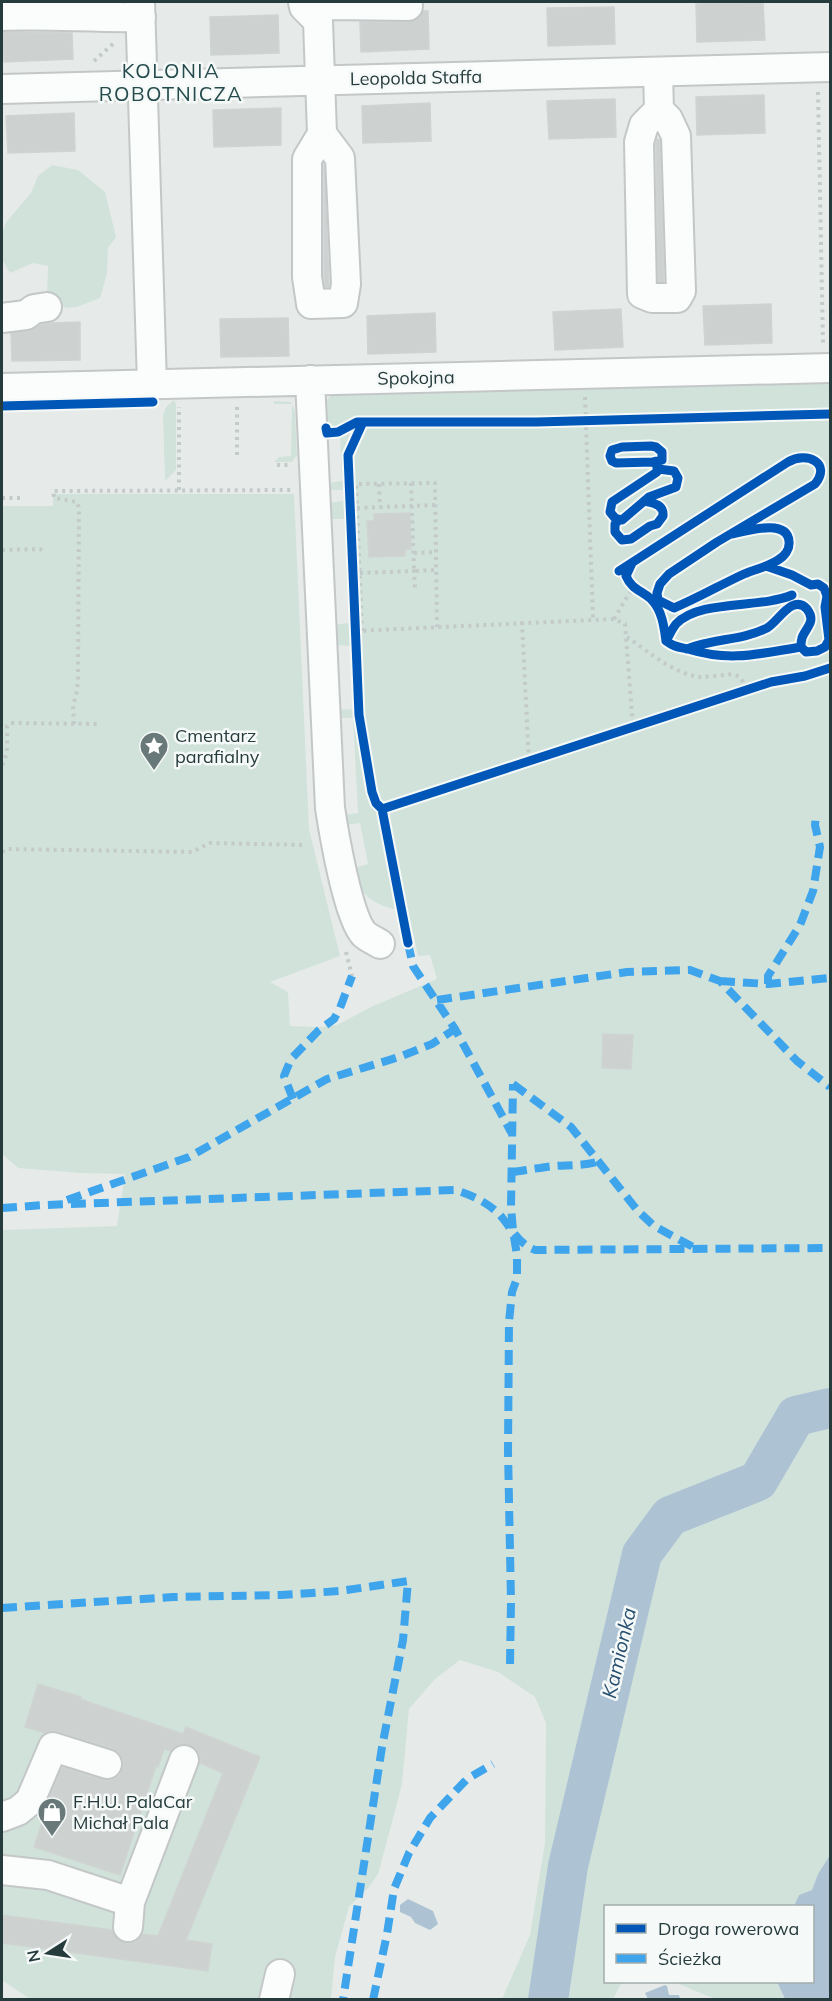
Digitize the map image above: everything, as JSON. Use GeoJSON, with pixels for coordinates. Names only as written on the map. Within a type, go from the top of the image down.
{"type":"FeatureCollection","features":[{"type":"Feature","properties":{"kind":"street"},"geometry":{"type":"LineString","coordinates":[[322,134],[340,158],[346,284],[343,303],[311,304],[307,277],[307,159],[322,134],[321,7],[408,6]]}},
{"type":"Feature","properties":{"kind":"street"},"geometry":{"type":"LineString","coordinates":[[20,11],[99,18],[140,14],[152,384]]}},
{"type":"Feature","properties":{"kind":"street"},"geometry":{"type":"LineString","coordinates":[[658,72],[658,110],[644,125],[639,142],[642,294],[652,298],[677,298],[681,291],[676,135],[668,119],[658,110]]}},
{"type":"Feature","properties":{"kind":"street","name":"Leopolda Staffa"},"geometry":{"type":"LineString","coordinates":[[2,89],[658,72],[824,79]]}},
{"type":"Feature","properties":{"kind":"street"},"geometry":{"type":"LineString","coordinates":[[2,318],[26,315],[34,309],[47,307]]}},
{"type":"Feature","properties":{"kind":"street","name":"Spokojna"},"geometry":{"type":"LineString","coordinates":[[2,388],[310,380],[826,359]]}},
{"type":"Feature","properties":{"kind":"street"},"geometry":{"type":"LineString","coordinates":[[310,380],[330,808],[342,873],[354,916],[364,934],[380,944]]}},
{"type":"Feature","properties":{"kind":"street"},"geometry":{"type":"LineString","coordinates":[[2,1817],[18,1811],[30,1801],[53,1747],[107,1764]]}},
{"type":"Feature","properties":{"kind":"street"},"geometry":{"type":"LineString","coordinates":[[2,1870],[48,1875],[129,1915],[184,1760]]}},
{"type":"Feature","properties":{"kind":"path"},"geometry":{"type":"LineString","coordinates":[[89,65],[127,32],[140,14]]}},
{"type":"Feature","properties":{"kind":"path"},"geometry":{"type":"LineString","coordinates":[[824,79],[823,345],[826,359]]}},
{"type":"Feature","properties":{"kind":"path"},"geometry":{"type":"LineString","coordinates":[[585,390],[581,421],[593,469],[593,619]]}},
{"type":"Feature","properties":{"kind":"path"},"geometry":{"type":"LineString","coordinates":[[237,399],[237,455]]}},
{"type":"Feature","properties":{"kind":"path"},"geometry":{"type":"LineString","coordinates":[[179,490],[179,404],[182,401]]}},
{"type":"Feature","properties":{"kind":"path"},"geometry":{"type":"LineString","coordinates":[[581,421],[598,420]]}},
{"type":"Feature","properties":{"kind":"path"},"geometry":{"type":"LineString","coordinates":[[277,465],[295,463]]}},
{"type":"Feature","properties":{"kind":"path"},"geometry":{"type":"LineString","coordinates":[[349,478],[359,631]]}},
{"type":"Feature","properties":{"kind":"path"},"geometry":{"type":"LineString","coordinates":[[411,483],[415,590]]}},
{"type":"Feature","properties":{"kind":"path"},"geometry":{"type":"LineString","coordinates":[[356,642],[359,631],[360,573],[356,484],[435,483],[437,627]]}},
{"type":"Feature","properties":{"kind":"path"},"geometry":{"type":"LineString","coordinates":[[379,484],[380,507]]}},
{"type":"Feature","properties":{"kind":"path"},"geometry":{"type":"LineString","coordinates":[[74,724],[73,706],[78,680],[79,508],[77,502],[54,498],[53,491],[296,490]]}},
{"type":"Feature","properties":{"kind":"path"},"geometry":{"type":"LineString","coordinates":[[2,498],[23,498]]}},
{"type":"Feature","properties":{"kind":"path"},"geometry":{"type":"LineString","coordinates":[[357,508],[435,505]]}},
{"type":"Feature","properties":{"kind":"path"},"geometry":{"type":"LineString","coordinates":[[2,550],[40,549],[44,552]]}},
{"type":"Feature","properties":{"kind":"path"},"geometry":{"type":"LineString","coordinates":[[414,553],[436,552]]}},
{"type":"Feature","properties":{"kind":"path"},"geometry":{"type":"LineString","coordinates":[[360,573],[436,570]]}},
{"type":"Feature","properties":{"kind":"path"},"geometry":{"type":"LineString","coordinates":[[626,576],[630,585],[642,593]]}},
{"type":"Feature","properties":{"kind":"path"},"geometry":{"type":"LineString","coordinates":[[614,619],[633,587]]}},
{"type":"Feature","properties":{"kind":"path"},"geometry":{"type":"LineString","coordinates":[[359,631],[614,619],[625,624],[637,726],[622,731]]}},
{"type":"Feature","properties":{"kind":"path"},"geometry":{"type":"LineString","coordinates":[[518,765],[534,760],[522,622]]}},
{"type":"Feature","properties":{"kind":"path"},"geometry":{"type":"LineString","coordinates":[[626,636],[663,661],[690,675],[701,677],[732,674],[742,679],[746,690]]}},
{"type":"Feature","properties":{"kind":"path"},"geometry":{"type":"LineString","coordinates":[[734,694],[757,687]]}},
{"type":"Feature","properties":{"kind":"path"},"geometry":{"type":"LineString","coordinates":[[2,765],[8,747],[7,726],[11,723],[98,724]]}},
{"type":"Feature","properties":{"kind":"path"},"geometry":{"type":"LineString","coordinates":[[2,852],[7,849],[192,852],[210,843],[305,845]]}},
{"type":"Feature","properties":{"kind":"path"},"geometry":{"type":"LineString","coordinates":[[345,944],[352,976]]}},
{"type":"Feature","properties":{"kind":"shaded area"},"geometry":{"type":"Polygon","coordinates":[[[52,165],[78,170],[105,192],[116,237],[108,248],[107,274],[100,298],[77,307],[66,308],[47,296],[48,266],[33,263],[10,273],[2,259],[2,233],[7,221],[31,193],[38,176],[52,165]]]}},
{"type":"Feature","properties":{"kind":"shaded area"},"geometry":{"type":"Polygon","coordinates":[[[830,381],[830,1855],[818,1874],[812,1890],[799,1895],[794,1905],[604,1905],[604,1983],[621,1983],[613,1999],[502,1999],[530,1935],[545,1842],[546,1723],[535,1697],[498,1672],[460,1660],[435,1679],[409,1709],[402,1784],[390,1830],[378,1874],[369,1887],[349,1907],[335,1957],[331,1999],[30,1999],[2,1980],[2,1230],[117,1226],[125,1174],[18,1168],[2,1154],[2,506],[53,506],[53,494],[294,494],[309,829],[340,956],[270,982],[288,992],[290,1026],[337,1025],[373,1006],[437,979],[430,955],[418,956],[408,910],[381,905],[368,897],[360,887],[355,868],[368,864],[360,823],[346,825],[344,815],[358,813],[353,718],[339,718],[338,710],[353,709],[350,646],[336,645],[334,625],[349,623],[344,519],[330,519],[328,503],[343,501],[343,490],[329,490],[329,483],[342,481],[340,436],[327,436],[324,403],[336,394],[830,381]]]}},
{"type":"Feature","properties":{"kind":"shaded area"},"geometry":{"type":"Polygon","coordinates":[[[174,400],[176,404],[176,470],[165,481],[163,415],[166,407],[174,400]]]}},
{"type":"Feature","properties":{"kind":"shaded area"},"geometry":{"type":"Polygon","coordinates":[[[274,401],[291,402],[292,404],[274,404],[274,401]]]}},
{"type":"Feature","properties":{"kind":"shaded area"},"geometry":{"type":"Polygon","coordinates":[[[292,404],[295,412],[297,455],[292,462],[274,462],[279,457],[291,456],[292,404]]]}},
{"type":"Feature","properties":{"kind":"shaded area"},"geometry":{"type":"Polygon","coordinates":[[[676,1983],[777,1983],[785,1999],[715,1999],[676,1983]]]}},
{"type":"Feature","properties":{"kind":"water"},"geometry":{"type":"Polygon","coordinates":[[[830,1855],[830,1999],[785,1999],[777,1983],[814,1983],[814,1905],[794,1905],[799,1895],[812,1890],[818,1874],[830,1855]]]}},
{"type":"Feature","properties":{"kind":"water"},"geometry":{"type":"Polygon","coordinates":[[[408,1899],[433,1911],[438,1924],[430,1930],[400,1912],[400,1905],[408,1899]]]}},
{"type":"Feature","properties":{"kind":"water"},"geometry":{"type":"Polygon","coordinates":[[[665,1985],[669,1995],[679,1995],[680,1999],[648,1999],[645,1993],[665,1985]]]}},
{"type":"Feature","properties":{"kind":"building"},"geometry":{"type":"Polygon","coordinates":[[[763,2],[765,40],[697,42],[696,4],[763,2]]]}},
{"type":"Feature","properties":{"kind":"building"},"geometry":{"type":"Polygon","coordinates":[[[614,7],[615,44],[548,46],[547,8],[614,7]]]}},
{"type":"Feature","properties":{"kind":"building"},"geometry":{"type":"Polygon","coordinates":[[[423,11],[428,11],[429,49],[361,52],[360,22],[408,22],[417,20],[423,11]]]}},
{"type":"Feature","properties":{"kind":"building"},"geometry":{"type":"Polygon","coordinates":[[[278,15],[279,53],[211,55],[210,17],[278,15]]]}},
{"type":"Feature","properties":{"kind":"building"},"geometry":{"type":"Polygon","coordinates":[[[3,32],[72,33],[73,59],[4,62],[3,32]]]}},
{"type":"Feature","properties":{"kind":"building"},"geometry":{"type":"Polygon","coordinates":[[[764,95],[765,133],[697,135],[696,97],[764,95]]]}},
{"type":"Feature","properties":{"kind":"building"},"geometry":{"type":"Polygon","coordinates":[[[615,99],[616,137],[549,139],[547,101],[615,99]]]}},
{"type":"Feature","properties":{"kind":"building"},"geometry":{"type":"Polygon","coordinates":[[[430,103],[431,141],[363,143],[362,106],[430,103]]]}},
{"type":"Feature","properties":{"kind":"building"},"geometry":{"type":"Polygon","coordinates":[[[281,108],[281,145],[214,147],[213,110],[281,108]]]}},
{"type":"Feature","properties":{"kind":"building"},"geometry":{"type":"Polygon","coordinates":[[[74,113],[75,151],[8,153],[6,116],[74,113]]]}},
{"type":"Feature","properties":{"kind":"building"},"geometry":{"type":"Polygon","coordinates":[[[657,139],[660,140],[664,282],[658,282],[657,139]]]}},
{"type":"Feature","properties":{"kind":"building"},"geometry":{"type":"Polygon","coordinates":[[[324,164],[329,287],[325,287],[324,276],[324,164]]]}},
{"type":"Feature","properties":{"kind":"building"},"geometry":{"type":"Polygon","coordinates":[[[771,304],[772,343],[705,345],[703,306],[771,304]]]}},
{"type":"Feature","properties":{"kind":"building"},"geometry":{"type":"Polygon","coordinates":[[[621,309],[623,347],[555,350],[553,312],[621,309]]]}},
{"type":"Feature","properties":{"kind":"building"},"geometry":{"type":"Polygon","coordinates":[[[435,313],[436,352],[368,354],[367,316],[435,313]]]}},
{"type":"Feature","properties":{"kind":"building"},"geometry":{"type":"Polygon","coordinates":[[[288,318],[289,356],[221,357],[220,319],[288,318]]]}},
{"type":"Feature","properties":{"kind":"building"},"geometry":{"type":"Polygon","coordinates":[[[80,322],[80,360],[12,361],[11,333],[29,331],[51,323],[80,322]]]}},
{"type":"Feature","properties":{"kind":"building"},"geometry":{"type":"Polygon","coordinates":[[[410,513],[411,549],[405,550],[405,556],[369,557],[367,521],[374,521],[374,514],[410,513]]]}},
{"type":"Feature","properties":{"kind":"building"},"geometry":{"type":"Polygon","coordinates":[[[603,1034],[633,1035],[631,1069],[602,1068],[603,1034]]]}},
{"type":"Feature","properties":{"kind":"building"},"geometry":{"type":"Polygon","coordinates":[[[38,1684],[183,1734],[186,1727],[260,1757],[186,1940],[212,1944],[208,1971],[2,1943],[2,1915],[112,1930],[118,1940],[126,1943],[136,1942],[142,1934],[158,1936],[223,1773],[200,1763],[197,1750],[190,1745],[181,1744],[171,1751],[164,1749],[158,1767],[156,1766],[120,1875],[34,1847],[62,1767],[102,1780],[110,1780],[119,1776],[123,1761],[119,1753],[112,1748],[58,1731],[45,1733],[25,1727],[38,1684]]]}},
{"type":"Feature","properties":{"kind":"waterway","name":"Kamionka"},"geometry":{"type":"LineString","coordinates":[[548,2000],[568,1866],[642,1554],[670,1516],[758,1481],[796,1416],[830,1408]]}},
{"type":"Feature","properties":{"kind":"marked path"},"geometry":{"type":"LineString","coordinates":[[768,984],[768,976],[800,925],[813,891],[820,847],[815,825],[816,814]]}},
{"type":"Feature","properties":{"kind":"marked path"},"geometry":{"type":"LineString","coordinates":[[408,943],[413,966],[455,1029],[511,1132]]}},
{"type":"Feature","properties":{"kind":"marked path"},"geometry":{"type":"LineString","coordinates":[[437,1000],[627,972],[690,970],[720,981],[797,1061],[830,1087]]}},
{"type":"Feature","properties":{"kind":"marked path"},"geometry":{"type":"LineString","coordinates":[[293,1099],[284,1076],[291,1059],[319,1030],[334,1019],[352,976]]}},
{"type":"Feature","properties":{"kind":"marked path"},"geometry":{"type":"LineString","coordinates":[[720,981],[768,984],[830,978]]}},
{"type":"Feature","properties":{"kind":"marked path"},"geometry":{"type":"LineString","coordinates":[[67,1200],[189,1157],[327,1079],[399,1057],[432,1044],[455,1029]]}},
{"type":"Feature","properties":{"kind":"marked path"},"geometry":{"type":"LineString","coordinates":[[513,1084],[571,1127],[638,1211],[654,1226],[693,1247]]}},
{"type":"Feature","properties":{"kind":"marked path"},"geometry":{"type":"LineString","coordinates":[[510,1664],[509,1322],[512,1292],[517,1278],[517,1255],[511,1206],[513,1084]]}},
{"type":"Feature","properties":{"kind":"marked path"},"geometry":{"type":"LineString","coordinates":[[512,1172],[597,1162]]}},
{"type":"Feature","properties":{"kind":"marked path"},"geometry":{"type":"LineString","coordinates":[[2,1208],[455,1190],[478,1199],[493,1209],[524,1244],[536,1250],[830,1248]]}},
{"type":"Feature","properties":{"kind":"marked path"},"geometry":{"type":"LineString","coordinates":[[2,1608],[173,1597],[281,1595],[340,1591],[408,1581],[403,1640],[382,1747],[343,2000]]}},
{"type":"Feature","properties":{"kind":"marked path"},"geometry":{"type":"LineString","coordinates":[[373,2000],[394,1889],[409,1853],[430,1818],[467,1779],[493,1764]]}},
{"type":"Feature","properties":{"kind":"cycle path"},"geometry":{"type":"LineString","coordinates":[[2,406],[153,402]]}},
{"type":"Feature","properties":{"kind":"cycle path"},"geometry":{"type":"LineString","coordinates":[[326,428],[327,433],[338,432],[357,422],[537,422],[830,414]]}},
{"type":"Feature","properties":{"kind":"cycle path"},"geometry":{"type":"LineString","coordinates":[[363,422],[348,455],[359,715],[372,792],[376,803],[382,809],[408,943]]}},
{"type":"Feature","properties":{"kind":"cycle path"},"geometry":{"type":"LineString","coordinates":[[651,446],[662,452],[662,460],[616,463],[610,456],[612,450],[622,447],[651,446]]}},
{"type":"Feature","properties":{"kind":"cycle path"},"geometry":{"type":"LineString","coordinates":[[619,571],[788,462],[803,458],[815,461],[819,465],[820,477],[815,484],[717,542],[669,574],[660,584],[657,593],[658,600],[674,608],[774,562],[781,558],[789,547],[787,534],[774,528],[732,534]]}},
{"type":"Feature","properties":{"kind":"cycle path"},"geometry":{"type":"LineString","coordinates":[[653,462],[657,465],[657,472],[612,502],[610,512],[615,518],[622,520],[649,497],[676,487],[678,478],[674,471],[658,469]]}},
{"type":"Feature","properties":{"kind":"cycle path"},"geometry":{"type":"LineString","coordinates":[[619,520],[615,524],[615,532],[622,540],[631,539],[657,524],[663,516],[662,509],[644,501]]}},
{"type":"Feature","properties":{"kind":"cycle path"},"geometry":{"type":"LineString","coordinates":[[632,563],[626,576],[631,584],[651,599],[658,608],[666,641]]}},
{"type":"Feature","properties":{"kind":"cycle path"},"geometry":{"type":"LineString","coordinates":[[687,649],[767,628],[796,604],[807,609],[811,618],[802,638],[801,647],[806,652],[817,651],[825,647],[829,640],[825,607],[827,596],[824,588],[818,584],[811,585],[792,575],[766,566]]}},
{"type":"Feature","properties":{"kind":"cycle path"},"geometry":{"type":"LineString","coordinates":[[792,595],[763,602],[700,611],[676,624],[666,641],[703,653],[731,656],[801,647]]}},
{"type":"Feature","properties":{"kind":"cycle path"},"geometry":{"type":"LineString","coordinates":[[382,809],[771,682],[805,676],[830,668]]}},
{"type":"Feature","properties":{"kind":"place","name":"Cmentarz parafialny"},"geometry":{"type":"Point","coordinates":[154,772]}},
{"type":"Feature","properties":{"kind":"place","name":"F.H.U. PalaCar Michał Pala"},"geometry":{"type":"Point","coordinates":[52,1838]}},
{"type":"Feature","properties":{"kind":"district","name":"KOLONIA ROBOTNICZA"},"geometry":{"type":"Point","coordinates":[171,82]}}]}
